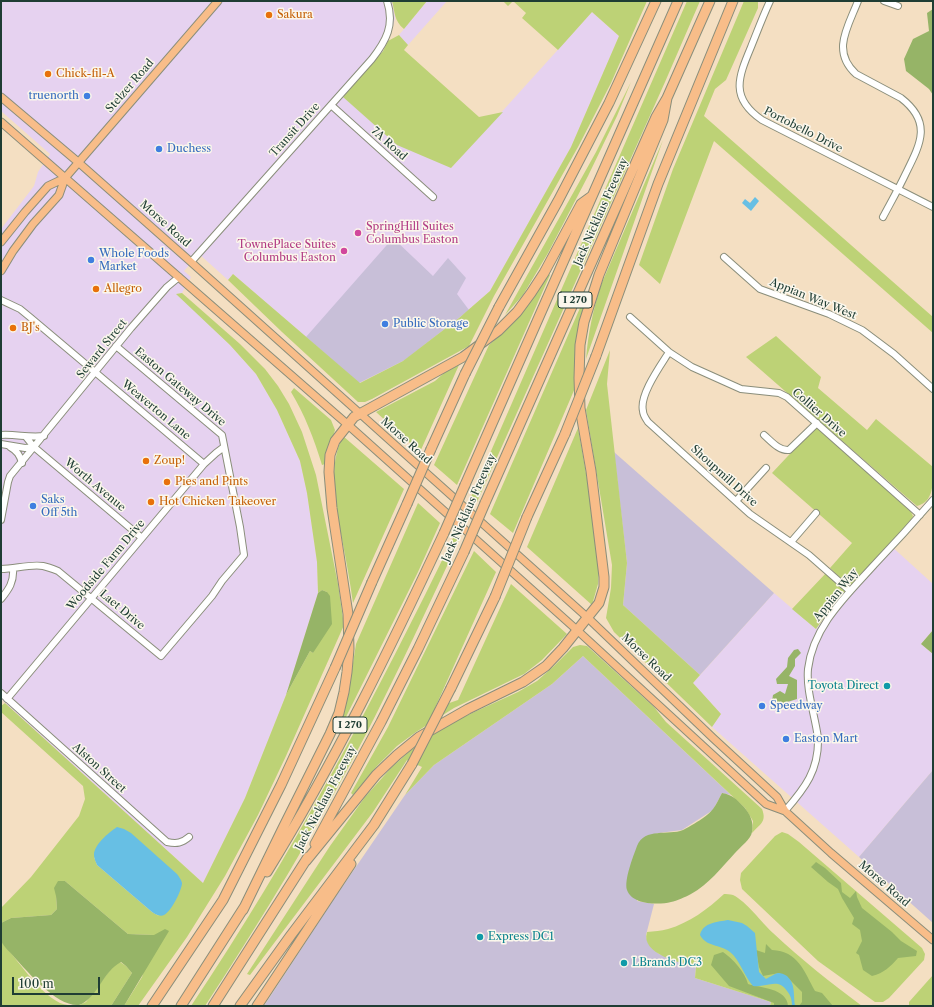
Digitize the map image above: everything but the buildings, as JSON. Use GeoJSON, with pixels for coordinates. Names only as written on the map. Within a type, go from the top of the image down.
{"type":"FeatureCollection","features":[{"type":"Feature","properties":{"kind":"highway"},"geometry":{"type":"LineString","coordinates":[[151,1006],[224,900],[281,785],[335,668],[465,374],[499,307],[558,201],[609,103],[656,1]]}},
{"type":"Feature","properties":{"kind":"highway","name":"Jack Nicklaus Freeway"},"geometry":{"type":"LineString","coordinates":[[181,1006],[282,848],[334,756],[382,665],[444,533],[678,1]]}},
{"type":"Feature","properties":{"kind":"highway","name":"Jack Nicklaus Freeway"},"geometry":{"type":"LineString","coordinates":[[213,1006],[306,861],[381,722],[418,649],[464,552],[656,116],[667,98],[710,1]]}},
{"type":"Feature","properties":{"kind":"highway"},"geometry":{"type":"LineString","coordinates":[[257,1006],[346,873],[412,764],[495,597],[527,516],[565,434],[596,356],[658,184],[734,1]]}},
{"type":"Feature","properties":{"kind":"highway"},"geometry":{"type":"LineString","coordinates":[[306,861],[376,775],[397,755],[419,737],[468,709],[523,682],[546,666],[578,631],[599,603],[604,587],[604,577],[591,471],[580,408],[580,345],[584,322],[599,275],[663,120],[667,98]]}},
{"type":"Feature","properties":{"kind":"highway"},"geometry":{"type":"LineString","coordinates":[[243,910],[330,734],[338,714],[344,692],[349,649],[348,614],[332,508],[329,472],[330,455],[338,435],[354,417],[463,357],[498,331],[517,312],[531,293],[544,273],[581,204],[592,196]]}},
{"type":"Feature","properties":{"kind":"highway"},"geometry":{"type":"LineString","coordinates":[[240,1006],[291,935],[374,825]]}},
{"type":"Feature","properties":{"kind":"main road","name":"Stelzer Road"},"geometry":{"type":"LineString","coordinates":[[1,271],[33,224],[59,195],[65,178],[218,1]]}},
{"type":"Feature","properties":{"kind":"main road","name":"Stelzer Road"},"geometry":{"type":"LineString","coordinates":[[212,9],[221,1]]}},
{"type":"Feature","properties":{"kind":"main road","name":"Morse Road"},"geometry":{"type":"LineString","coordinates":[[1,97],[78,162],[191,262],[588,618],[777,797],[785,811],[831,853],[933,940]]}},
{"type":"Feature","properties":{"kind":"main road","name":"Morse Road"},"geometry":{"type":"LineString","coordinates":[[1,122],[347,424],[578,631],[766,804],[785,811]]}},
{"type":"Feature","properties":{"kind":"main road","name":"Stelzer Road"},"geometry":{"type":"LineString","coordinates":[[1,242],[48,186],[65,178]]}},
{"type":"Feature","properties":{"kind":"main road"},"geometry":{"type":"LineString","coordinates":[[1,249],[7,235]]}},
{"type":"Feature","properties":{"kind":"street","name":"Transit Drive"},"geometry":{"type":"LineString","coordinates":[[191,262],[372,59],[388,33],[390,10],[387,1]]}},
{"type":"Feature","properties":{"kind":"street","name":"Portobello Drive"},"geometry":{"type":"LineString","coordinates":[[770,1],[741,71],[740,90],[742,99],[747,108],[762,120],[933,207]]}},
{"type":"Feature","properties":{"kind":"street"},"geometry":{"type":"LineString","coordinates":[[858,1],[844,36],[843,53],[846,61],[856,74],[908,103],[917,116],[920,124],[921,140],[915,155],[883,217]]}},
{"type":"Feature","properties":{"kind":"street"},"geometry":{"type":"LineString","coordinates":[[884,1],[898,6]]}},
{"type":"Feature","properties":{"kind":"street","name":"7A Road"},"geometry":{"type":"LineString","coordinates":[[331,105],[433,197]]}},
{"type":"Feature","properties":{"kind":"street","name":"Appian Way West"},"geometry":{"type":"LineString","coordinates":[[724,257],[760,289],[829,314],[862,330],[894,354],[933,389]]}},
{"type":"Feature","properties":{"kind":"street","name":"Seward Street"},"geometry":{"type":"LineString","coordinates":[[1,520],[9,478],[116,346],[167,287],[179,277]]}},
{"type":"Feature","properties":{"kind":"street"},"geometry":{"type":"LineString","coordinates":[[1,300],[20,309],[95,372]]}},
{"type":"Feature","properties":{"kind":"street","name":"Collier Drive"},"geometry":{"type":"LineString","coordinates":[[630,317],[669,352],[692,367],[741,390],[778,393],[787,397],[920,515]]}},
{"type":"Feature","properties":{"kind":"street","name":"Easton Gateway Drive"},"geometry":{"type":"LineString","coordinates":[[116,346],[222,435],[240,527],[244,555],[161,656]]}},
{"type":"Feature","properties":{"kind":"street","name":"Shoupmill Drive"},"geometry":{"type":"LineString","coordinates":[[669,352],[659,367],[644,397],[642,410],[648,422],[736,501],[771,529],[809,555],[850,591]]}},
{"type":"Feature","properties":{"kind":"street","name":"Weaverton Lane"},"geometry":{"type":"LineString","coordinates":[[95,372],[204,464]]}},
{"type":"Feature","properties":{"kind":"street"},"geometry":{"type":"LineString","coordinates":[[764,435],[779,448],[789,450],[817,423]]}},
{"type":"Feature","properties":{"kind":"street"},"geometry":{"type":"LineString","coordinates":[[1,434],[12,434],[26,437],[44,436]]}},
{"type":"Feature","properties":{"kind":"street","name":"Worth Avenue"},"geometry":{"type":"LineString","coordinates":[[26,437],[34,447],[142,538]]}},
{"type":"Feature","properties":{"kind":"street"},"geometry":{"type":"LineString","coordinates":[[4,445],[25,448],[34,447]]}},
{"type":"Feature","properties":{"kind":"street"},"geometry":{"type":"LineString","coordinates":[[4,445],[16,451],[20,455],[22,463]]}},
{"type":"Feature","properties":{"kind":"street","name":"Woodside Farm Drive"},"geometry":{"type":"LineString","coordinates":[[7,699],[204,464],[216,452],[224,447]]}},
{"type":"Feature","properties":{"kind":"street"},"geometry":{"type":"LineString","coordinates":[[736,501],[766,468]]}},
{"type":"Feature","properties":{"kind":"street","name":"Appian Way"},"geometry":{"type":"LineString","coordinates":[[785,811],[807,783],[815,765],[818,738],[808,681],[808,669],[814,644],[826,621],[850,591],[933,500]]}},
{"type":"Feature","properties":{"kind":"street"},"geometry":{"type":"LineString","coordinates":[[791,542],[816,513]]}},
{"type":"Feature","properties":{"kind":"street","name":"Laet Drive"},"geometry":{"type":"LineString","coordinates":[[1,569],[13,569],[28,565],[43,566],[58,571],[161,656]]}},
{"type":"Feature","properties":{"kind":"street"},"geometry":{"type":"LineString","coordinates":[[1,599],[12,585],[14,576],[13,569]]}},
{"type":"Feature","properties":{"kind":"street","name":"Alston Street"},"geometry":{"type":"LineString","coordinates":[[1,693],[167,842],[182,843],[189,837]]}},
{"type":"Feature","properties":{"kind":"shaded area"},"geometry":{"type":"Polygon","coordinates":[[[1,1],[392,1],[395,18],[392,30],[383,51],[451,168],[592,12],[619,36],[571,147],[490,291],[459,318],[403,361],[359,383],[233,274],[228,280],[199,254],[184,271],[191,277],[182,293],[177,294],[230,345],[256,374],[277,410],[300,461],[307,493],[317,562],[318,593],[286,695],[245,798],[203,883],[1,699],[1,229],[34,186],[38,172],[50,154],[1,111],[1,1]]]}},
{"type":"Feature","properties":{"kind":"shaded area"},"geometry":{"type":"Polygon","coordinates":[[[427,1],[447,1],[408,45],[399,35],[427,1]]]}},
{"type":"Feature","properties":{"kind":"shaded area","name":"Public Storage"},"geometry":{"type":"Polygon","coordinates":[[[393,238],[433,276],[448,258],[466,278],[457,294],[469,310],[405,360],[359,383],[306,337],[393,238]]]}},
{"type":"Feature","properties":{"kind":"shaded area"},"geometry":{"type":"Polygon","coordinates":[[[614,452],[774,593],[700,675],[623,605],[627,563],[614,452]]]}},
{"type":"Feature","properties":{"kind":"shaded area"},"geometry":{"type":"Polygon","coordinates":[[[889,544],[933,584],[933,630],[921,644],[933,654],[933,770],[859,857],[712,727],[721,714],[693,683],[774,593],[816,629],[828,612],[889,544]]]}},
{"type":"Feature","properties":{"kind":"shaded area"},"geometry":{"type":"Polygon","coordinates":[[[583,656],[731,795],[722,793],[713,810],[682,830],[647,836],[638,845],[637,901],[654,904],[646,935],[647,940],[652,948],[659,954],[696,967],[695,978],[771,1002],[770,1006],[264,1006],[332,902],[405,795],[434,765],[552,684],[583,656]]]}},
{"type":"Feature","properties":{"kind":"shaded area"},"geometry":{"type":"Polygon","coordinates":[[[933,770],[933,923],[859,857],[933,770]]]}},
{"type":"Feature","properties":{"kind":"green space"},"geometry":{"type":"Polygon","coordinates":[[[392,1],[427,1],[404,29],[398,23],[394,13],[392,1]]]}},
{"type":"Feature","properties":{"kind":"green space"},"geometry":{"type":"Polygon","coordinates":[[[503,1],[513,1],[508,6],[503,1]]]}},
{"type":"Feature","properties":{"kind":"green space"},"geometry":{"type":"Polygon","coordinates":[[[513,1],[647,1],[611,83],[578,147],[494,296],[469,346],[372,399],[365,402],[358,402],[228,280],[233,274],[360,383],[403,361],[459,318],[490,291],[571,147],[619,36],[592,12],[558,50],[522,18],[526,13],[513,1]]]}},
{"type":"Feature","properties":{"kind":"green space"},"geometry":{"type":"Polygon","coordinates":[[[687,1],[700,1],[477,502],[471,497],[687,1]]]}},
{"type":"Feature","properties":{"kind":"green space"},"geometry":{"type":"Polygon","coordinates":[[[744,1],[758,1],[758,8],[726,80],[715,89],[704,116],[933,317],[933,333],[714,141],[660,284],[639,265],[673,169],[744,1]]]}},
{"type":"Feature","properties":{"kind":"green space"},"geometry":{"type":"Polygon","coordinates":[[[933,9],[933,95],[929,89],[906,71],[904,59],[913,39],[929,31],[927,13],[933,9]]]}},
{"type":"Feature","properties":{"kind":"green space"},"geometry":{"type":"Polygon","coordinates":[[[399,35],[408,45],[404,50],[479,117],[503,112],[451,168],[397,145],[343,97],[383,51],[388,41],[399,35]]]}},
{"type":"Feature","properties":{"kind":"green space"},"geometry":{"type":"Polygon","coordinates":[[[631,82],[617,116],[588,176],[548,253],[523,295],[505,315],[596,152],[631,82]]]}},
{"type":"Feature","properties":{"kind":"green space"},"geometry":{"type":"Polygon","coordinates":[[[663,140],[586,359],[591,322],[601,285],[663,140]]]}},
{"type":"Feature","properties":{"kind":"green space"},"geometry":{"type":"Polygon","coordinates":[[[548,273],[550,275],[457,485],[434,465],[489,345],[508,328],[522,312],[548,273]]]}},
{"type":"Feature","properties":{"kind":"green space"},"geometry":{"type":"Polygon","coordinates":[[[182,293],[240,344],[265,369],[289,404],[302,432],[316,475],[338,584],[344,625],[286,756],[258,815],[225,876],[187,937],[138,1006],[124,1006],[142,977],[154,935],[128,934],[65,881],[56,896],[57,909],[51,915],[11,918],[1,923],[1,908],[31,877],[79,816],[85,799],[83,786],[1,712],[1,706],[5,703],[203,883],[245,798],[286,695],[310,651],[313,653],[327,592],[322,590],[318,593],[317,562],[307,493],[300,461],[277,410],[256,374],[230,345],[176,294],[182,293]],[[94,857],[97,865],[152,912],[159,916],[94,857]]]}},
{"type":"Feature","properties":{"kind":"green space"},"geometry":{"type":"Polygon","coordinates":[[[583,301],[586,303],[576,356],[575,388],[513,533],[490,514],[583,301]]]}},
{"type":"Feature","properties":{"kind":"green space"},"geometry":{"type":"Polygon","coordinates":[[[776,336],[821,377],[818,388],[867,430],[876,419],[933,467],[933,479],[930,496],[923,504],[917,506],[746,357],[776,336]]]}},
{"type":"Feature","properties":{"kind":"green space"},"geometry":{"type":"Polygon","coordinates":[[[610,350],[607,384],[627,563],[623,605],[700,675],[693,683],[721,714],[712,727],[614,632],[606,618],[611,588],[612,565],[586,410],[610,350]]]}},
{"type":"Feature","properties":{"kind":"green space"},"geometry":{"type":"Polygon","coordinates":[[[459,365],[420,452],[376,412],[435,381],[444,373],[459,365]]]}},
{"type":"Feature","properties":{"kind":"green space"},"geometry":{"type":"Polygon","coordinates":[[[294,388],[331,420],[335,430],[325,464],[322,465],[309,427],[291,392],[294,388]]]}},
{"type":"Feature","properties":{"kind":"green space"},"geometry":{"type":"Polygon","coordinates":[[[816,426],[911,512],[913,516],[852,585],[846,583],[830,568],[852,543],[772,473],[816,426]]]}},
{"type":"Feature","properties":{"kind":"green space"},"geometry":{"type":"Polygon","coordinates":[[[578,428],[587,479],[599,569],[598,584],[592,605],[527,547],[578,428]]]}},
{"type":"Feature","properties":{"kind":"green space"},"geometry":{"type":"Polygon","coordinates":[[[343,436],[404,489],[353,603],[337,513],[334,487],[335,461],[343,436]]]}},
{"type":"Feature","properties":{"kind":"green space"},"geometry":{"type":"Polygon","coordinates":[[[418,503],[440,523],[418,572],[340,729],[338,728],[350,682],[356,644],[418,503]]]}},
{"type":"Feature","properties":{"kind":"green space"},"geometry":{"type":"Polygon","coordinates":[[[455,534],[460,538],[377,713],[308,840],[268,907],[205,1006],[191,1006],[264,892],[331,774],[395,655],[455,534]]]}},
{"type":"Feature","properties":{"kind":"green space"},"geometry":{"type":"Polygon","coordinates":[[[474,551],[496,572],[435,708],[458,700],[511,584],[567,634],[542,660],[524,674],[454,708],[397,746],[377,766],[353,795],[351,793],[388,727],[474,551]]]}},
{"type":"Feature","properties":{"kind":"green space"},"geometry":{"type":"Polygon","coordinates":[[[826,573],[844,588],[846,593],[828,612],[816,629],[792,609],[826,573]]]}},
{"type":"Feature","properties":{"kind":"green space"},"geometry":{"type":"Polygon","coordinates":[[[322,590],[327,592],[330,596],[332,624],[313,653],[310,651],[286,695],[318,593],[322,590]]]}},
{"type":"Feature","properties":{"kind":"green space"},"geometry":{"type":"Polygon","coordinates":[[[933,630],[933,654],[921,644],[933,630]]]}},
{"type":"Feature","properties":{"kind":"green space"},"geometry":{"type":"Polygon","coordinates":[[[580,645],[587,646],[654,707],[666,722],[762,809],[764,817],[763,820],[752,833],[753,821],[745,808],[583,656],[552,684],[434,765],[405,795],[422,767],[407,760],[373,812],[250,975],[247,974],[330,846],[365,797],[391,768],[410,751],[446,725],[518,692],[537,681],[573,647],[580,645]]]}},
{"type":"Feature","properties":{"kind":"green space"},"geometry":{"type":"Polygon","coordinates":[[[798,649],[801,653],[795,659],[795,666],[789,676],[797,680],[797,699],[781,704],[772,701],[773,695],[780,691],[785,694],[788,684],[777,684],[776,679],[787,667],[788,658],[794,650],[798,649]]]}},
{"type":"Feature","properties":{"kind":"green space"},"geometry":{"type":"Polygon","coordinates":[[[722,793],[732,796],[750,815],[752,828],[751,835],[748,840],[709,881],[684,898],[660,904],[646,903],[634,899],[630,895],[626,886],[631,862],[641,840],[645,836],[651,834],[677,832],[690,826],[711,812],[722,793]]]}},
{"type":"Feature","properties":{"kind":"green space"},"geometry":{"type":"Polygon","coordinates":[[[782,832],[788,834],[799,842],[922,948],[925,954],[924,960],[889,998],[883,1002],[875,1002],[818,961],[742,889],[740,880],[741,873],[775,836],[782,832]]]}},
{"type":"Feature","properties":{"kind":"green space"},"geometry":{"type":"Polygon","coordinates":[[[816,862],[841,883],[842,892],[850,898],[856,891],[862,908],[901,941],[917,951],[916,956],[898,958],[886,969],[872,976],[863,970],[859,955],[856,953],[862,941],[860,930],[852,924],[854,918],[838,889],[811,867],[816,862]]]}},
{"type":"Feature","properties":{"kind":"green space"},"geometry":{"type":"Polygon","coordinates":[[[58,881],[65,881],[128,934],[154,935],[165,929],[169,931],[124,1006],[111,1006],[132,973],[121,962],[109,972],[91,997],[85,1002],[79,1005],[70,1004],[53,995],[35,980],[1,941],[1,923],[11,918],[51,915],[57,909],[54,888],[58,881]]]}},
{"type":"Feature","properties":{"kind":"green space"},"geometry":{"type":"Polygon","coordinates":[[[724,894],[733,895],[743,902],[794,952],[862,1006],[770,1006],[771,1002],[695,978],[696,967],[672,960],[655,952],[646,940],[647,932],[665,930],[683,923],[705,910],[724,894]]]}},
{"type":"Feature","properties":{"kind":"green space"},"geometry":{"type":"Polygon","coordinates":[[[1,941],[43,991],[60,1003],[75,1006],[1,1006],[1,941]]]}},
{"type":"Feature","properties":{"kind":"green space"},"geometry":{"type":"Polygon","coordinates":[[[766,944],[772,950],[781,951],[794,958],[799,963],[815,991],[822,993],[833,1006],[799,1006],[802,1002],[802,992],[788,978],[779,973],[763,976],[759,967],[756,950],[765,953],[766,944]]]}},
{"type":"Feature","properties":{"kind":"green space"},"geometry":{"type":"Polygon","coordinates":[[[723,952],[738,966],[748,984],[778,992],[786,1000],[788,1006],[774,1006],[774,1003],[729,986],[711,965],[714,955],[723,952]]]}},
{"type":"Feature","properties":{"kind":"green space"},"geometry":{"type":"Polygon","coordinates":[[[120,962],[132,973],[111,1006],[77,1006],[86,1002],[114,965],[120,962]]]}},
{"type":"Feature","properties":{"kind":"green space"},"geometry":{"type":"Polygon","coordinates":[[[933,975],[933,1006],[909,1006],[909,1002],[933,975]]]}},
{"type":"Feature","properties":{"kind":"water"},"geometry":{"type":"Polygon","coordinates":[[[755,197],[759,201],[751,211],[742,203],[745,199],[750,203],[755,197]]]}},
{"type":"Feature","properties":{"kind":"water"},"geometry":{"type":"Polygon","coordinates":[[[117,827],[131,833],[181,879],[182,886],[178,895],[170,910],[164,915],[162,916],[152,912],[97,865],[94,855],[96,847],[117,827]]]}},
{"type":"Feature","properties":{"kind":"water"},"geometry":{"type":"Polygon","coordinates":[[[728,920],[742,923],[755,933],[759,972],[766,979],[778,973],[787,976],[793,986],[795,1006],[792,1006],[789,995],[780,985],[772,984],[753,986],[730,952],[726,949],[709,944],[700,935],[704,927],[716,922],[728,920]]]}},
{"type":"Feature","properties":{"kind":"place","name":"Sakura"},"geometry":{"type":"Point","coordinates":[269,15]}},
{"type":"Feature","properties":{"kind":"place","name":"Chick-fil-A"},"geometry":{"type":"Point","coordinates":[48,74]}},
{"type":"Feature","properties":{"kind":"place","name":"truenorth"},"geometry":{"type":"Point","coordinates":[87,96]}},
{"type":"Feature","properties":{"kind":"place","name":"Duchess"},"geometry":{"type":"Point","coordinates":[159,149]}},
{"type":"Feature","properties":{"kind":"place","name":"SpringHill Suites Columbus Easton"},"geometry":{"type":"Point","coordinates":[358,233]}},
{"type":"Feature","properties":{"kind":"place","name":"TownePlace Suites Columbus Easton"},"geometry":{"type":"Point","coordinates":[344,251]}},
{"type":"Feature","properties":{"kind":"place","name":"Whole Foods Market"},"geometry":{"type":"Point","coordinates":[91,260]}},
{"type":"Feature","properties":{"kind":"place","name":"Allegro"},"geometry":{"type":"Point","coordinates":[96,289]}},
{"type":"Feature","properties":{"kind":"place","name":"Public Storage"},"geometry":{"type":"Point","coordinates":[385,324]}},
{"type":"Feature","properties":{"kind":"place","name":"BJ's"},"geometry":{"type":"Point","coordinates":[13,328]}},
{"type":"Feature","properties":{"kind":"place","name":"Zoup!"},"geometry":{"type":"Point","coordinates":[146,461]}},
{"type":"Feature","properties":{"kind":"place","name":"Pies and Pints"},"geometry":{"type":"Point","coordinates":[167,482]}},
{"type":"Feature","properties":{"kind":"place","name":"Hot Chicken Takeover"},"geometry":{"type":"Point","coordinates":[151,502]}},
{"type":"Feature","properties":{"kind":"place","name":"Saks Off 5th"},"geometry":{"type":"Point","coordinates":[33,506]}},
{"type":"Feature","properties":{"kind":"place","name":"Toyota Direct"},"geometry":{"type":"Point","coordinates":[887,686]}},
{"type":"Feature","properties":{"kind":"place","name":"Speedway"},"geometry":{"type":"Point","coordinates":[762,706]}},
{"type":"Feature","properties":{"kind":"place","name":"Easton Mart"},"geometry":{"type":"Point","coordinates":[786,739]}},
{"type":"Feature","properties":{"kind":"place","name":"Express DC1"},"geometry":{"type":"Point","coordinates":[480,937]}},
{"type":"Feature","properties":{"kind":"place","name":"LBrands DC3"},"geometry":{"type":"Point","coordinates":[624,963]}}]}
